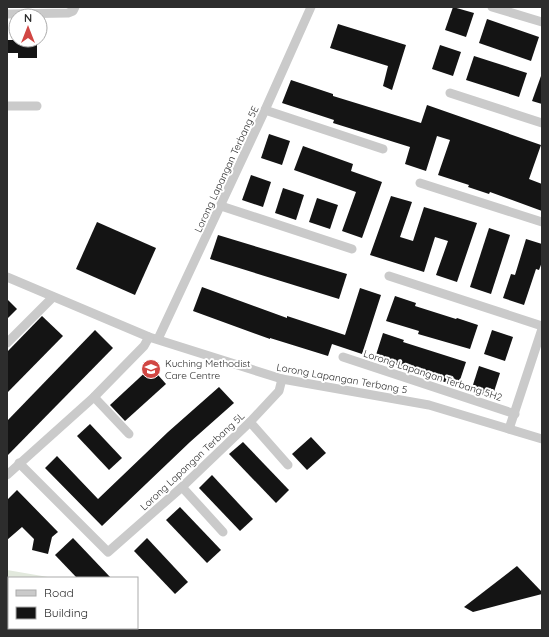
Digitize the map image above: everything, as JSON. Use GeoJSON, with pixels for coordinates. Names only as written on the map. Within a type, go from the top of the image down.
{"type":"FeatureCollection","features":[{"type":"Feature","properties":{"kind":"street"},"geometry":{"type":"LineString","coordinates":[[7,14],[68,13],[73,11],[75,7]]}},
{"type":"Feature","properties":{"kind":"street","name":"Lorong Lapangan Terbang 5E"},"geometry":{"type":"LineString","coordinates":[[158,340],[221,206],[311,7]]}},
{"type":"Feature","properties":{"kind":"street"},"geometry":{"type":"LineString","coordinates":[[492,7],[542,22]]}},
{"type":"Feature","properties":{"kind":"street"},"geometry":{"type":"LineString","coordinates":[[450,92],[542,123]]}},
{"type":"Feature","properties":{"kind":"street"},"geometry":{"type":"LineString","coordinates":[[7,106],[37,106]]}},
{"type":"Feature","properties":{"kind":"street"},"geometry":{"type":"LineString","coordinates":[[265,110],[383,149]]}},
{"type":"Feature","properties":{"kind":"street"},"geometry":{"type":"LineString","coordinates":[[420,183],[542,222]]}},
{"type":"Feature","properties":{"kind":"street"},"geometry":{"type":"LineString","coordinates":[[221,206],[352,249]]}},
{"type":"Feature","properties":{"kind":"street"},"geometry":{"type":"LineString","coordinates":[[389,276],[542,327],[509,429]]}},
{"type":"Feature","properties":{"kind":"street","name":"Lorong Lapangan Terbang 5"},"geometry":{"type":"LineString","coordinates":[[7,277],[53,298],[149,337],[282,379],[429,405],[542,439]]}},
{"type":"Feature","properties":{"kind":"street"},"geometry":{"type":"LineString","coordinates":[[7,343],[53,298]]}},
{"type":"Feature","properties":{"kind":"street"},"geometry":{"type":"LineString","coordinates":[[7,475],[94,397],[144,346],[149,337]]}},
{"type":"Feature","properties":{"kind":"street","name":"Lorong Lapangan Terbang 5H2"},"geometry":{"type":"LineString","coordinates":[[343,357],[515,414]]}},
{"type":"Feature","properties":{"kind":"street","name":"Lorong Lapangan Terbang 5L"},"geometry":{"type":"LineString","coordinates":[[19,463],[108,552],[182,487],[250,422],[279,392],[282,379]]}},
{"type":"Feature","properties":{"kind":"street"},"geometry":{"type":"LineString","coordinates":[[94,397],[129,434]]}},
{"type":"Feature","properties":{"kind":"street"},"geometry":{"type":"LineString","coordinates":[[250,422],[288,465]]}},
{"type":"Feature","properties":{"kind":"street"},"geometry":{"type":"LineString","coordinates":[[182,487],[224,532]]}},
{"type":"Feature","properties":{"kind":"shaded area"},"geometry":{"type":"Polygon","coordinates":[[[7,570],[48,577],[8,577],[7,586],[7,570]]]}},
{"type":"Feature","properties":{"kind":"building"},"geometry":{"type":"Polygon","coordinates":[[[453,7],[474,13],[466,37],[445,30],[453,7]]]}},
{"type":"Feature","properties":{"kind":"building"},"geometry":{"type":"Polygon","coordinates":[[[487,19],[539,37],[531,61],[479,43],[487,19]]]}},
{"type":"Feature","properties":{"kind":"building"},"geometry":{"type":"Polygon","coordinates":[[[338,24],[406,45],[392,90],[383,86],[388,66],[330,48],[338,24]]]}},
{"type":"Feature","properties":{"kind":"building"},"geometry":{"type":"Polygon","coordinates":[[[8,40],[8,48],[37,48],[37,58],[18,58],[18,53],[7,53],[8,40]]]}},
{"type":"Feature","properties":{"kind":"building"},"geometry":{"type":"Polygon","coordinates":[[[440,45],[461,52],[453,76],[432,69],[440,45]]]}},
{"type":"Feature","properties":{"kind":"building"},"geometry":{"type":"Polygon","coordinates":[[[474,56],[527,73],[519,97],[466,80],[474,56]]]}},
{"type":"Feature","properties":{"kind":"building"},"geometry":{"type":"Polygon","coordinates":[[[542,76],[542,104],[532,101],[542,76]]]}},
{"type":"Feature","properties":{"kind":"building"},"geometry":{"type":"Polygon","coordinates":[[[291,80],[333,94],[333,96],[421,123],[427,105],[541,145],[529,179],[542,184],[542,211],[490,192],[489,194],[468,187],[469,185],[438,175],[450,140],[437,136],[426,171],[405,164],[410,147],[333,123],[334,120],[282,103],[291,80]]]}},
{"type":"Feature","properties":{"kind":"building"},"geometry":{"type":"Polygon","coordinates":[[[269,134],[290,141],[282,165],[261,158],[269,134]]]}},
{"type":"Feature","properties":{"kind":"building"},"geometry":{"type":"Polygon","coordinates":[[[303,146],[353,164],[351,171],[382,182],[362,238],[342,231],[356,192],[294,170],[303,146]]]}},
{"type":"Feature","properties":{"kind":"building"},"geometry":{"type":"Polygon","coordinates":[[[251,175],[271,182],[263,207],[242,200],[251,175]]]}},
{"type":"Feature","properties":{"kind":"building"},"geometry":{"type":"Polygon","coordinates":[[[283,188],[304,195],[296,220],[275,213],[283,188]]]}},
{"type":"Feature","properties":{"kind":"building"},"geometry":{"type":"Polygon","coordinates":[[[391,196],[412,202],[400,237],[413,241],[424,207],[477,223],[457,282],[436,275],[448,241],[435,237],[424,272],[370,255],[391,196]]]}},
{"type":"Feature","properties":{"kind":"building"},"geometry":{"type":"Polygon","coordinates":[[[317,198],[338,205],[330,229],[309,222],[317,198]]]}},
{"type":"Feature","properties":{"kind":"building"},"geometry":{"type":"Polygon","coordinates":[[[97,222],[156,248],[135,295],[76,269],[97,222]]]}},
{"type":"Feature","properties":{"kind":"building"},"geometry":{"type":"Polygon","coordinates":[[[489,228],[510,235],[491,294],[470,287],[489,228]]]}},
{"type":"Feature","properties":{"kind":"building"},"geometry":{"type":"Polygon","coordinates":[[[218,235],[347,274],[339,299],[210,259],[218,235]]]}},
{"type":"Feature","properties":{"kind":"building"},"geometry":{"type":"Polygon","coordinates":[[[526,239],[542,244],[542,262],[539,270],[536,269],[524,305],[503,298],[511,274],[515,275],[526,239]]]}},
{"type":"Feature","properties":{"kind":"building"},"geometry":{"type":"Polygon","coordinates":[[[202,287],[287,318],[287,316],[345,335],[360,288],[381,295],[362,354],[332,344],[328,356],[270,339],[193,311],[202,287]]]}},
{"type":"Feature","properties":{"kind":"building"},"geometry":{"type":"Polygon","coordinates":[[[395,296],[416,303],[415,306],[478,325],[470,349],[418,334],[419,331],[386,321],[395,296]]]}},
{"type":"Feature","properties":{"kind":"building"},"geometry":{"type":"Polygon","coordinates":[[[7,299],[17,309],[7,319],[7,299]]]}},
{"type":"Feature","properties":{"kind":"building"},"geometry":{"type":"Polygon","coordinates":[[[42,316],[63,336],[7,393],[7,352],[42,316]]]}},
{"type":"Feature","properties":{"kind":"building"},"geometry":{"type":"Polygon","coordinates":[[[95,330],[113,348],[7,456],[7,421],[95,330]]]}},
{"type":"Feature","properties":{"kind":"building"},"geometry":{"type":"Polygon","coordinates":[[[492,330],[513,337],[505,361],[484,354],[492,330]]]}},
{"type":"Feature","properties":{"kind":"building"},"geometry":{"type":"Polygon","coordinates":[[[383,333],[404,340],[403,342],[466,362],[458,386],[405,370],[406,368],[375,358],[383,333]]]}},
{"type":"Feature","properties":{"kind":"building"},"geometry":{"type":"Polygon","coordinates":[[[479,366],[500,373],[492,398],[471,391],[479,366]]]}},
{"type":"Feature","properties":{"kind":"building"},"geometry":{"type":"Polygon","coordinates":[[[151,367],[166,384],[125,421],[110,405],[151,367]]]}},
{"type":"Feature","properties":{"kind":"building"},"geometry":{"type":"Polygon","coordinates":[[[219,387],[234,403],[190,442],[102,526],[45,468],[57,456],[98,499],[168,432],[219,387]]]}},
{"type":"Feature","properties":{"kind":"building"},"geometry":{"type":"Polygon","coordinates":[[[90,424],[122,458],[109,470],[77,436],[90,424]]]}},
{"type":"Feature","properties":{"kind":"building"},"geometry":{"type":"Polygon","coordinates":[[[311,437],[326,453],[307,470],[292,454],[311,437]]]}},
{"type":"Feature","properties":{"kind":"building"},"geometry":{"type":"Polygon","coordinates":[[[243,442],[289,490],[276,503],[229,454],[243,442]]]}},
{"type":"Feature","properties":{"kind":"building"},"geometry":{"type":"Polygon","coordinates":[[[212,475],[253,519],[240,531],[199,488],[212,475]]]}},
{"type":"Feature","properties":{"kind":"building"},"geometry":{"type":"Polygon","coordinates":[[[17,490],[58,532],[52,537],[48,554],[32,550],[34,539],[22,527],[7,540],[7,500],[17,490]]]}},
{"type":"Feature","properties":{"kind":"building"},"geometry":{"type":"Polygon","coordinates":[[[180,507],[221,550],[207,563],[166,520],[180,507]]]}},
{"type":"Feature","properties":{"kind":"building"},"geometry":{"type":"Polygon","coordinates":[[[73,538],[110,577],[76,577],[55,555],[73,538]]]}},
{"type":"Feature","properties":{"kind":"building"},"geometry":{"type":"Polygon","coordinates":[[[147,538],[188,582],[175,594],[134,551],[147,538]]]}},
{"type":"Feature","properties":{"kind":"building"},"geometry":{"type":"Polygon","coordinates":[[[517,566],[542,592],[542,594],[473,612],[464,607],[517,566]]]}},
{"type":"Feature","properties":{"kind":"place","name":"Kuching Methodist Care Centre"},"geometry":{"type":"Point","coordinates":[151,369]}}]}
